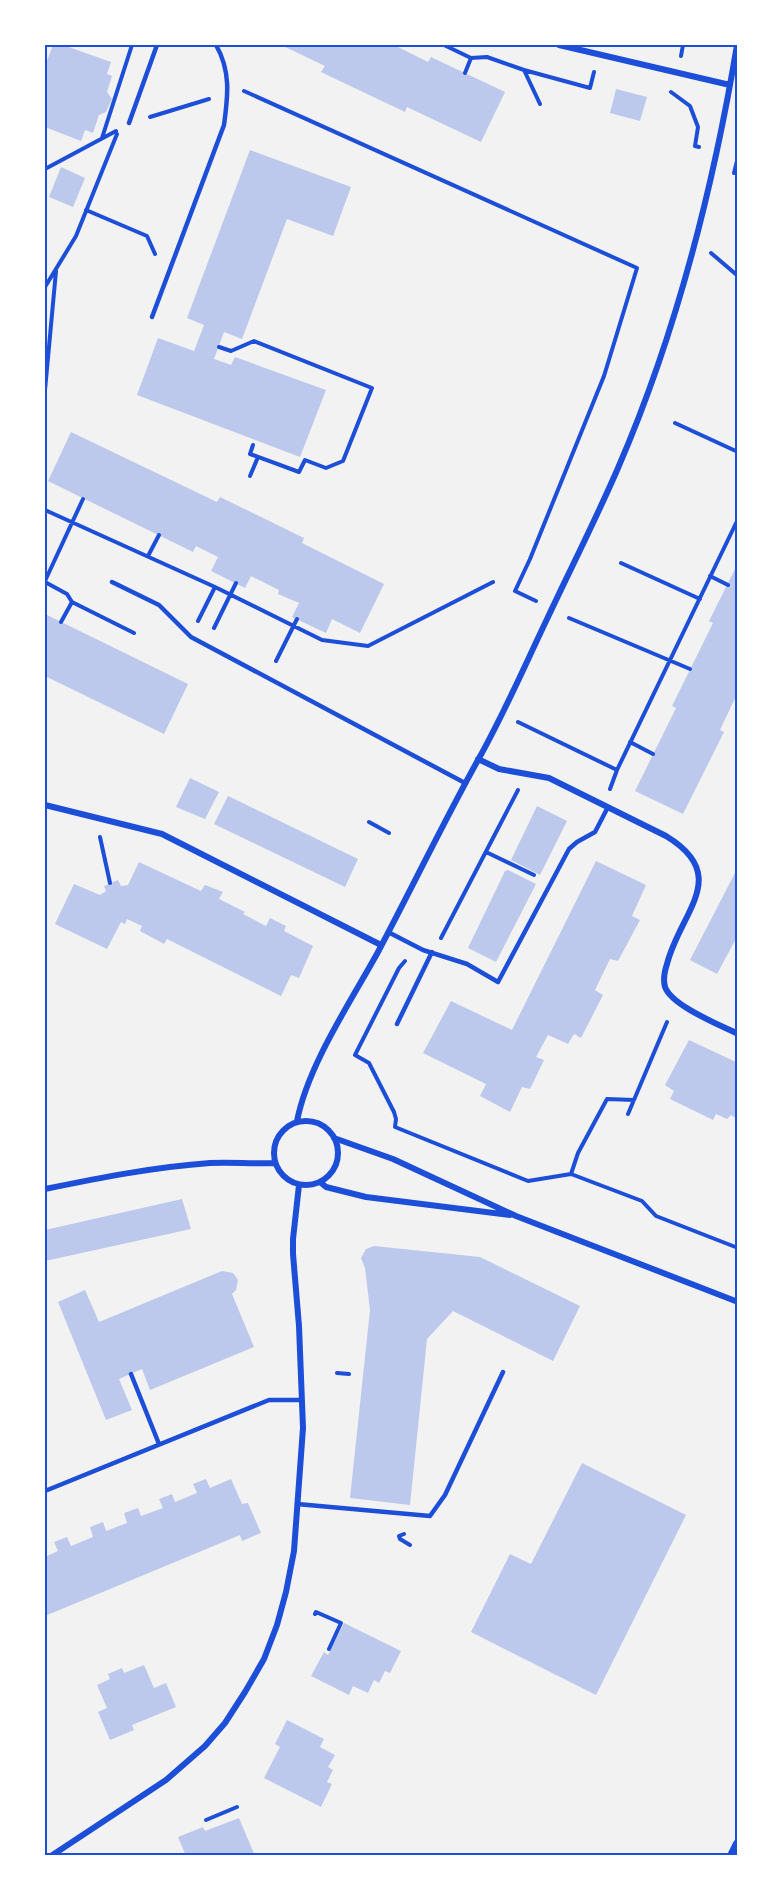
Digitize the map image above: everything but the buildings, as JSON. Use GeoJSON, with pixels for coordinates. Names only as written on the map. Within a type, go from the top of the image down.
{"type":"FeatureCollection","features":[{"type":"Feature","properties":{"kind":"street"},"geometry":{"type":"LineString","coordinates":[[559,45],[730,85]]}},
{"type":"Feature","properties":{"kind":"street"},"geometry":{"type":"LineString","coordinates":[[297,1121],[300,1105],[319,1061],[501,714],[570,573],[623,456],[673,321],[696,241],[737,45]]}},
{"type":"Feature","properties":{"kind":"street"},"geometry":{"type":"LineString","coordinates":[[478,759],[499,769],[549,778],[666,836],[681,845],[693,857],[699,873],[699,891],[670,952],[664,972],[665,987],[683,1006],[738,1034]]}},
{"type":"Feature","properties":{"kind":"street"},"geometry":{"type":"LineString","coordinates":[[45,805],[162,834],[381,945]]}},
{"type":"Feature","properties":{"kind":"street"},"geometry":{"type":"LineString","coordinates":[[309,1120],[321,1124],[332,1132],[334,1138],[338,1148],[338,1158],[334,1168],[328,1176],[314,1185],[299,1185],[286,1179],[275,1163],[273,1149],[279,1134],[297,1121],[309,1120]]}},
{"type":"Feature","properties":{"kind":"street"},"geometry":{"type":"LineString","coordinates":[[334,1138],[393,1160],[516,1216],[738,1302]]}},
{"type":"Feature","properties":{"kind":"street"},"geometry":{"type":"LineString","coordinates":[[45,1189],[113,1175],[192,1165],[275,1163]]}},
{"type":"Feature","properties":{"kind":"street"},"geometry":{"type":"LineString","coordinates":[[320,1182],[326,1187],[366,1197],[516,1216]]}},
{"type":"Feature","properties":{"kind":"street"},"geometry":{"type":"LineString","coordinates":[[51,1856],[166,1780],[206,1746],[225,1724],[246,1692],[264,1659],[277,1625],[286,1592],[297,1532],[303,1428],[293,1254],[299,1185]]}},
{"type":"Feature","properties":{"kind":"street"},"geometry":{"type":"LineString","coordinates":[[732,1856],[738,1844]]}},
{"type":"Feature","properties":{"kind":"lane"},"geometry":{"type":"LineString","coordinates":[[129,123],[157,45]]}},
{"type":"Feature","properties":{"kind":"lane"},"geometry":{"type":"LineString","coordinates":[[152,317],[221,133],[228,93],[224,58],[216,45]]}},
{"type":"Feature","properties":{"kind":"lane"},"geometry":{"type":"LineString","coordinates":[[112,582],[159,605],[191,637],[465,783]]}},
{"type":"Feature","properties":{"kind":"lane"},"geometry":{"type":"LineString","coordinates":[[388,932],[423,950],[467,964],[498,982],[568,849],[595,832],[608,807]]}},
{"type":"Feature","properties":{"kind":"lane"},"geometry":{"type":"LineString","coordinates":[[397,1024],[432,952]]}},
{"type":"Feature","properties":{"kind":"lane"},"geometry":{"type":"LineString","coordinates":[[297,1504],[430,1516],[445,1495],[503,1372]]}},
{"type":"Feature","properties":{"kind":"lane"},"geometry":{"type":"LineString","coordinates":[[131,1374],[159,1444]]}},
{"type":"Feature","properties":{"kind":"lane"},"geometry":{"type":"LineString","coordinates":[[45,1491],[269,1400],[301,1400]]}},
{"type":"Feature","properties":{"kind":"path"},"geometry":{"type":"LineString","coordinates":[[102,138],[132,45]]}},
{"type":"Feature","properties":{"kind":"path"},"geometry":{"type":"LineString","coordinates":[[444,45],[471,58],[487,57],[590,88],[593,72],[603,74]]}},
{"type":"Feature","properties":{"kind":"path"},"geometry":{"type":"LineString","coordinates":[[667,45],[676,45]]}},
{"type":"Feature","properties":{"kind":"path"},"geometry":{"type":"LineString","coordinates":[[465,73],[471,58]]}},
{"type":"Feature","properties":{"kind":"path"},"geometry":{"type":"LineString","coordinates":[[524,70],[540,104]]}},
{"type":"Feature","properties":{"kind":"path"},"geometry":{"type":"LineString","coordinates":[[129,123],[240,89],[638,268],[604,376],[515,591],[568,618],[690,669]]}},
{"type":"Feature","properties":{"kind":"path"},"geometry":{"type":"LineString","coordinates":[[663,90],[673,93],[690,106],[698,127],[694,146],[716,151]]}},
{"type":"Feature","properties":{"kind":"path"},"geometry":{"type":"LineString","coordinates":[[45,170],[119,130],[76,236],[45,287]]}},
{"type":"Feature","properties":{"kind":"path"},"geometry":{"type":"LineString","coordinates":[[86,210],[147,236],[167,279]]}},
{"type":"Feature","properties":{"kind":"path"},"geometry":{"type":"LineString","coordinates":[[696,241],[738,276]]}},
{"type":"Feature","properties":{"kind":"path"},"geometry":{"type":"LineString","coordinates":[[45,390],[56,269]]}},
{"type":"Feature","properties":{"kind":"path"},"geometry":{"type":"LineString","coordinates":[[219,347],[231,351],[254,341],[372,388],[343,461],[326,468],[305,460],[299,472],[250,454],[253,445]]}},
{"type":"Feature","properties":{"kind":"path"},"geometry":{"type":"LineString","coordinates":[[675,423],[738,452]]}},
{"type":"Feature","properties":{"kind":"path"},"geometry":{"type":"LineString","coordinates":[[250,476],[258,457]]}},
{"type":"Feature","properties":{"kind":"path"},"geometry":{"type":"LineString","coordinates":[[83,499],[45,581],[67,594],[72,602],[134,633]]}},
{"type":"Feature","properties":{"kind":"path"},"geometry":{"type":"LineString","coordinates":[[45,510],[231,594],[322,640],[368,646],[493,582]]}},
{"type":"Feature","properties":{"kind":"path"},"geometry":{"type":"LineString","coordinates":[[609,790],[738,519]]}},
{"type":"Feature","properties":{"kind":"path"},"geometry":{"type":"LineString","coordinates":[[148,556],[159,535]]}},
{"type":"Feature","properties":{"kind":"path"},"geometry":{"type":"LineString","coordinates":[[621,563],[699,599]]}},
{"type":"Feature","properties":{"kind":"path"},"geometry":{"type":"LineString","coordinates":[[710,576],[728,585]]}},
{"type":"Feature","properties":{"kind":"path"},"geometry":{"type":"LineString","coordinates":[[206,645],[236,583]]}},
{"type":"Feature","properties":{"kind":"path"},"geometry":{"type":"LineString","coordinates":[[191,637],[215,587]]}},
{"type":"Feature","properties":{"kind":"path"},"geometry":{"type":"LineString","coordinates":[[61,622],[72,602]]}},
{"type":"Feature","properties":{"kind":"path"},"geometry":{"type":"LineString","coordinates":[[268,678],[297,619]]}},
{"type":"Feature","properties":{"kind":"path"},"geometry":{"type":"LineString","coordinates":[[501,714],[617,770]]}},
{"type":"Feature","properties":{"kind":"path"},"geometry":{"type":"LineString","coordinates":[[630,742],[653,754]]}},
{"type":"Feature","properties":{"kind":"path"},"geometry":{"type":"LineString","coordinates":[[441,939],[519,790],[527,791]]}},
{"type":"Feature","properties":{"kind":"path"},"geometry":{"type":"LineString","coordinates":[[99,818],[98,832],[110,883]]}},
{"type":"Feature","properties":{"kind":"path"},"geometry":{"type":"LineString","coordinates":[[369,822],[389,833]]}},
{"type":"Feature","properties":{"kind":"path"},"geometry":{"type":"LineString","coordinates":[[486,852],[550,883]]}},
{"type":"Feature","properties":{"kind":"path"},"geometry":{"type":"LineString","coordinates":[[405,961],[399,968],[355,1055],[369,1063],[394,1112],[396,1119],[394,1127],[528,1181],[571,1174],[642,1201],[656,1216],[738,1248]]}},
{"type":"Feature","properties":{"kind":"path"},"geometry":{"type":"LineString","coordinates":[[628,1114],[667,1022]]}},
{"type":"Feature","properties":{"kind":"path"},"geometry":{"type":"LineString","coordinates":[[571,1174],[578,1153],[608,1099],[634,1100]]}},
{"type":"Feature","properties":{"kind":"path"},"geometry":{"type":"LineString","coordinates":[[338,1372],[349,1374]]}},
{"type":"Feature","properties":{"kind":"path"},"geometry":{"type":"LineString","coordinates":[[402,1534],[399,1536],[400,1539],[410,1545]]}},
{"type":"Feature","properties":{"kind":"path"},"geometry":{"type":"LineString","coordinates":[[315,1614],[316,1612],[341,1623],[329,1649]]}},
{"type":"Feature","properties":{"kind":"path"},"geometry":{"type":"LineString","coordinates":[[206,1820],[237,1806]]}}]}
